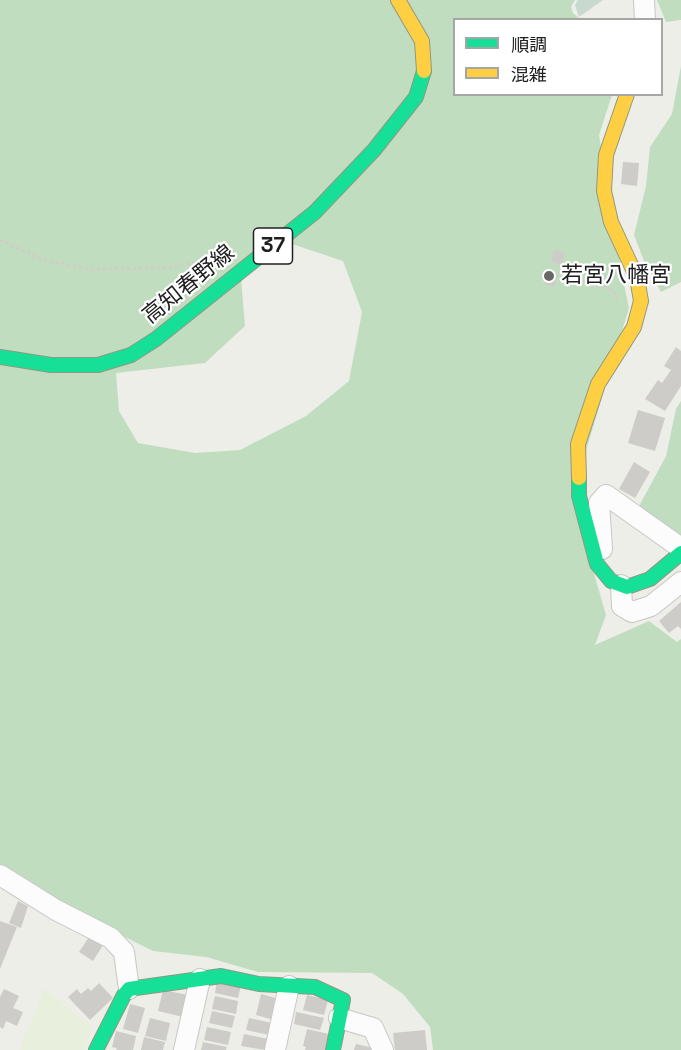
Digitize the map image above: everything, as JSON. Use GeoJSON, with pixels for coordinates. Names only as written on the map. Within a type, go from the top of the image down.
{"type":"FeatureCollection","features":[{"type":"Feature","properties":{"kind":"street","name":"高知春野線"},"geometry":{"type":"LineString","coordinates":[[0,357],[51,365],[98,365],[131,355],[156,339],[315,212],[374,150],[416,97],[424,70],[422,41],[398,0]]}},
{"type":"Feature","properties":{"kind":"street"},"geometry":{"type":"LineString","coordinates":[[644,0],[645,18]]}},
{"type":"Feature","properties":{"kind":"street"},"geometry":{"type":"LineString","coordinates":[[626,96],[606,155],[604,191],[611,222],[638,278],[641,301],[631,333],[598,384],[578,444],[579,496],[597,564],[613,580],[627,587],[650,579],[681,553]]}},
{"type":"Feature","properties":{"kind":"street"},"geometry":{"type":"LineString","coordinates":[[681,548],[606,495],[599,503],[601,544],[622,606],[632,612],[651,606],[681,582]]}},
{"type":"Feature","properties":{"kind":"street"},"geometry":{"type":"LineString","coordinates":[[0,875],[56,910],[111,938],[123,952],[129,989]]}},
{"type":"Feature","properties":{"kind":"street"},"geometry":{"type":"LineString","coordinates":[[96,1050],[123,996],[129,989],[221,976],[259,984],[315,987],[343,1000],[333,1050]]}},
{"type":"Feature","properties":{"kind":"street"},"geometry":{"type":"LineString","coordinates":[[184,1050],[200,979]]}},
{"type":"Feature","properties":{"kind":"street"},"geometry":{"type":"LineString","coordinates":[[275,1050],[289,986]]}},
{"type":"Feature","properties":{"kind":"street"},"geometry":{"type":"LineString","coordinates":[[339,1018],[373,1028],[383,1050]]}},
{"type":"Feature","properties":{"kind":"path"},"geometry":{"type":"LineString","coordinates":[[0,240],[44,260],[89,269],[170,268]]}},
{"type":"Feature","properties":{"kind":"path"},"geometry":{"type":"LineString","coordinates":[[569,277],[613,290],[631,333]]}},
{"type":"Feature","properties":{"kind":"green space"},"geometry":{"type":"Polygon","coordinates":[[[0,0],[575,0],[571,7],[573,13],[579,18],[453,18],[453,96],[612,96],[599,135],[629,308],[572,497],[606,615],[595,645],[649,621],[677,642],[681,639],[681,1050],[433,1050],[430,1027],[403,994],[372,973],[258,972],[206,957],[153,951],[63,906],[0,867],[0,0]],[[292,244],[240,265],[245,326],[205,363],[116,373],[119,411],[138,443],[195,453],[240,450],[306,416],[349,381],[362,312],[343,261],[292,244]]]}},
{"type":"Feature","properties":{"kind":"green space"},"geometry":{"type":"Polygon","coordinates":[[[578,0],[603,0],[579,17],[575,5],[578,0]]]}},
{"type":"Feature","properties":{"kind":"green space"},"geometry":{"type":"Polygon","coordinates":[[[657,0],[681,0],[681,20],[666,22],[657,0]]]}},
{"type":"Feature","properties":{"kind":"green space"},"geometry":{"type":"Polygon","coordinates":[[[681,66],[681,282],[661,292],[644,261],[634,235],[646,186],[650,147],[672,114],[681,66]]]}},
{"type":"Feature","properties":{"kind":"green space"},"geometry":{"type":"Polygon","coordinates":[[[681,401],[681,537],[637,510],[666,456],[676,409],[681,401]]]}},
{"type":"Feature","properties":{"kind":"green space"},"geometry":{"type":"Polygon","coordinates":[[[45,988],[93,1029],[83,1050],[19,1050],[45,988]]]}},
{"type":"Feature","properties":{"kind":"building"},"geometry":{"type":"Polygon","coordinates":[[[623,162],[639,163],[637,186],[621,184],[623,162]]]}},
{"type":"Feature","properties":{"kind":"building"},"geometry":{"type":"Polygon","coordinates":[[[554,250],[565,253],[561,265],[551,262],[554,250]]]}},
{"type":"Feature","properties":{"kind":"building"},"geometry":{"type":"Polygon","coordinates":[[[548,272],[558,275],[554,287],[544,284],[548,272]]]}},
{"type":"Feature","properties":{"kind":"building"},"geometry":{"type":"Polygon","coordinates":[[[676,347],[681,351],[681,386],[665,411],[645,399],[658,380],[662,383],[671,370],[664,366],[676,347]]]}},
{"type":"Feature","properties":{"kind":"building"},"geometry":{"type":"Polygon","coordinates":[[[638,410],[665,418],[655,451],[628,443],[638,410]]]}},
{"type":"Feature","properties":{"kind":"building"},"geometry":{"type":"Polygon","coordinates":[[[634,462],[650,472],[635,498],[619,489],[634,462]]]}},
{"type":"Feature","properties":{"kind":"building"},"geometry":{"type":"Polygon","coordinates":[[[681,602],[681,629],[678,626],[669,633],[659,621],[681,602]]]}},
{"type":"Feature","properties":{"kind":"building"},"geometry":{"type":"Polygon","coordinates":[[[18,901],[28,906],[21,928],[9,923],[18,901]]]}},
{"type":"Feature","properties":{"kind":"building"},"geometry":{"type":"Polygon","coordinates":[[[0,921],[17,927],[0,969],[0,921]]]}},
{"type":"Feature","properties":{"kind":"building"},"geometry":{"type":"Polygon","coordinates":[[[91,934],[105,942],[93,961],[79,952],[91,934]]]}},
{"type":"Feature","properties":{"kind":"building"},"geometry":{"type":"Polygon","coordinates":[[[217,980],[241,985],[238,998],[215,993],[217,980]]]}},
{"type":"Feature","properties":{"kind":"building"},"geometry":{"type":"Polygon","coordinates":[[[99,983],[113,998],[90,1020],[68,997],[77,989],[81,994],[88,988],[91,991],[99,983]]]}},
{"type":"Feature","properties":{"kind":"building"},"geometry":{"type":"Polygon","coordinates":[[[4,989],[19,996],[13,1008],[23,1012],[17,1026],[6,1021],[3,1029],[0,1027],[0,997],[4,989]]]}},
{"type":"Feature","properties":{"kind":"building"},"geometry":{"type":"Polygon","coordinates":[[[163,990],[188,995],[183,1017],[158,1011],[163,990]]]}},
{"type":"Feature","properties":{"kind":"building"},"geometry":{"type":"Polygon","coordinates":[[[261,994],[279,999],[274,1020],[256,1015],[261,994]]]}},
{"type":"Feature","properties":{"kind":"building"},"geometry":{"type":"Polygon","coordinates":[[[307,995],[328,1000],[324,1015],[303,1010],[307,995]]]}},
{"type":"Feature","properties":{"kind":"building"},"geometry":{"type":"Polygon","coordinates":[[[215,996],[238,1001],[236,1014],[212,1009],[215,996]]]}},
{"type":"Feature","properties":{"kind":"building"},"geometry":{"type":"Polygon","coordinates":[[[130,1004],[145,1008],[138,1033],[123,1029],[130,1004]]]}},
{"type":"Feature","properties":{"kind":"building"},"geometry":{"type":"Polygon","coordinates":[[[212,1011],[235,1016],[232,1028],[209,1023],[212,1011]]]}},
{"type":"Feature","properties":{"kind":"building"},"geometry":{"type":"Polygon","coordinates":[[[296,1012],[324,1018],[320,1030],[294,1024],[296,1012]]]}},
{"type":"Feature","properties":{"kind":"building"},"geometry":{"type":"Polygon","coordinates":[[[150,1018],[170,1023],[166,1041],[145,1036],[150,1018]]]}},
{"type":"Feature","properties":{"kind":"building"},"geometry":{"type":"Polygon","coordinates":[[[249,1018],[272,1023],[269,1035],[246,1030],[249,1018]]]}},
{"type":"Feature","properties":{"kind":"building"},"geometry":{"type":"Polygon","coordinates":[[[207,1027],[231,1032],[228,1045],[204,1040],[207,1027]]]}},
{"type":"Feature","properties":{"kind":"building"},"geometry":{"type":"Polygon","coordinates":[[[307,1029],[329,1034],[326,1050],[305,1050],[306,1047],[303,1046],[307,1029]]]}},
{"type":"Feature","properties":{"kind":"building"},"geometry":{"type":"Polygon","coordinates":[[[425,1030],[427,1050],[395,1050],[393,1033],[425,1030]]]}},
{"type":"Feature","properties":{"kind":"building"},"geometry":{"type":"Polygon","coordinates":[[[116,1031],[136,1036],[133,1050],[116,1050],[117,1048],[112,1047],[116,1031]]]}},
{"type":"Feature","properties":{"kind":"building"},"geometry":{"type":"Polygon","coordinates":[[[244,1034],[268,1039],[265,1050],[241,1046],[244,1034]]]}},
{"type":"Feature","properties":{"kind":"building"},"geometry":{"type":"Polygon","coordinates":[[[144,1037],[165,1042],[163,1050],[141,1050],[144,1037]]]}},
{"type":"Feature","properties":{"kind":"building"},"geometry":{"type":"Polygon","coordinates":[[[203,1042],[227,1047],[226,1050],[201,1050],[203,1042]]]}},
{"type":"Feature","properties":{"kind":"building"},"geometry":{"type":"Polygon","coordinates":[[[356,1044],[378,1049],[378,1050],[354,1050],[356,1044]]]}},
{"type":"Feature","properties":{"kind":"traffic: fast"},"geometry":{"type":"LineString","coordinates":[[0,357],[51,365],[98,365],[131,355],[156,339],[315,212],[374,150],[416,97],[424,71]]}},
{"type":"Feature","properties":{"kind":"traffic: fast"},"geometry":{"type":"LineString","coordinates":[[579,478],[579,496],[597,564],[611,581],[627,587],[650,579],[681,553]]}},
{"type":"Feature","properties":{"kind":"traffic: fast"},"geometry":{"type":"LineString","coordinates":[[96,1050],[129,989],[221,976],[259,984],[315,987],[343,1000],[333,1050]]}},
{"type":"Feature","properties":{"kind":"traffic: slow"},"geometry":{"type":"LineString","coordinates":[[398,0],[422,41],[424,71]]}},
{"type":"Feature","properties":{"kind":"traffic: slow"},"geometry":{"type":"LineString","coordinates":[[579,478],[578,444],[598,384],[634,327],[641,301],[637,278],[611,222],[604,191],[606,155],[626,96]]}},
{"type":"Feature","properties":{"kind":"place","name":"若宮八幡宮"},"geometry":{"type":"Point","coordinates":[549,276]}}]}
